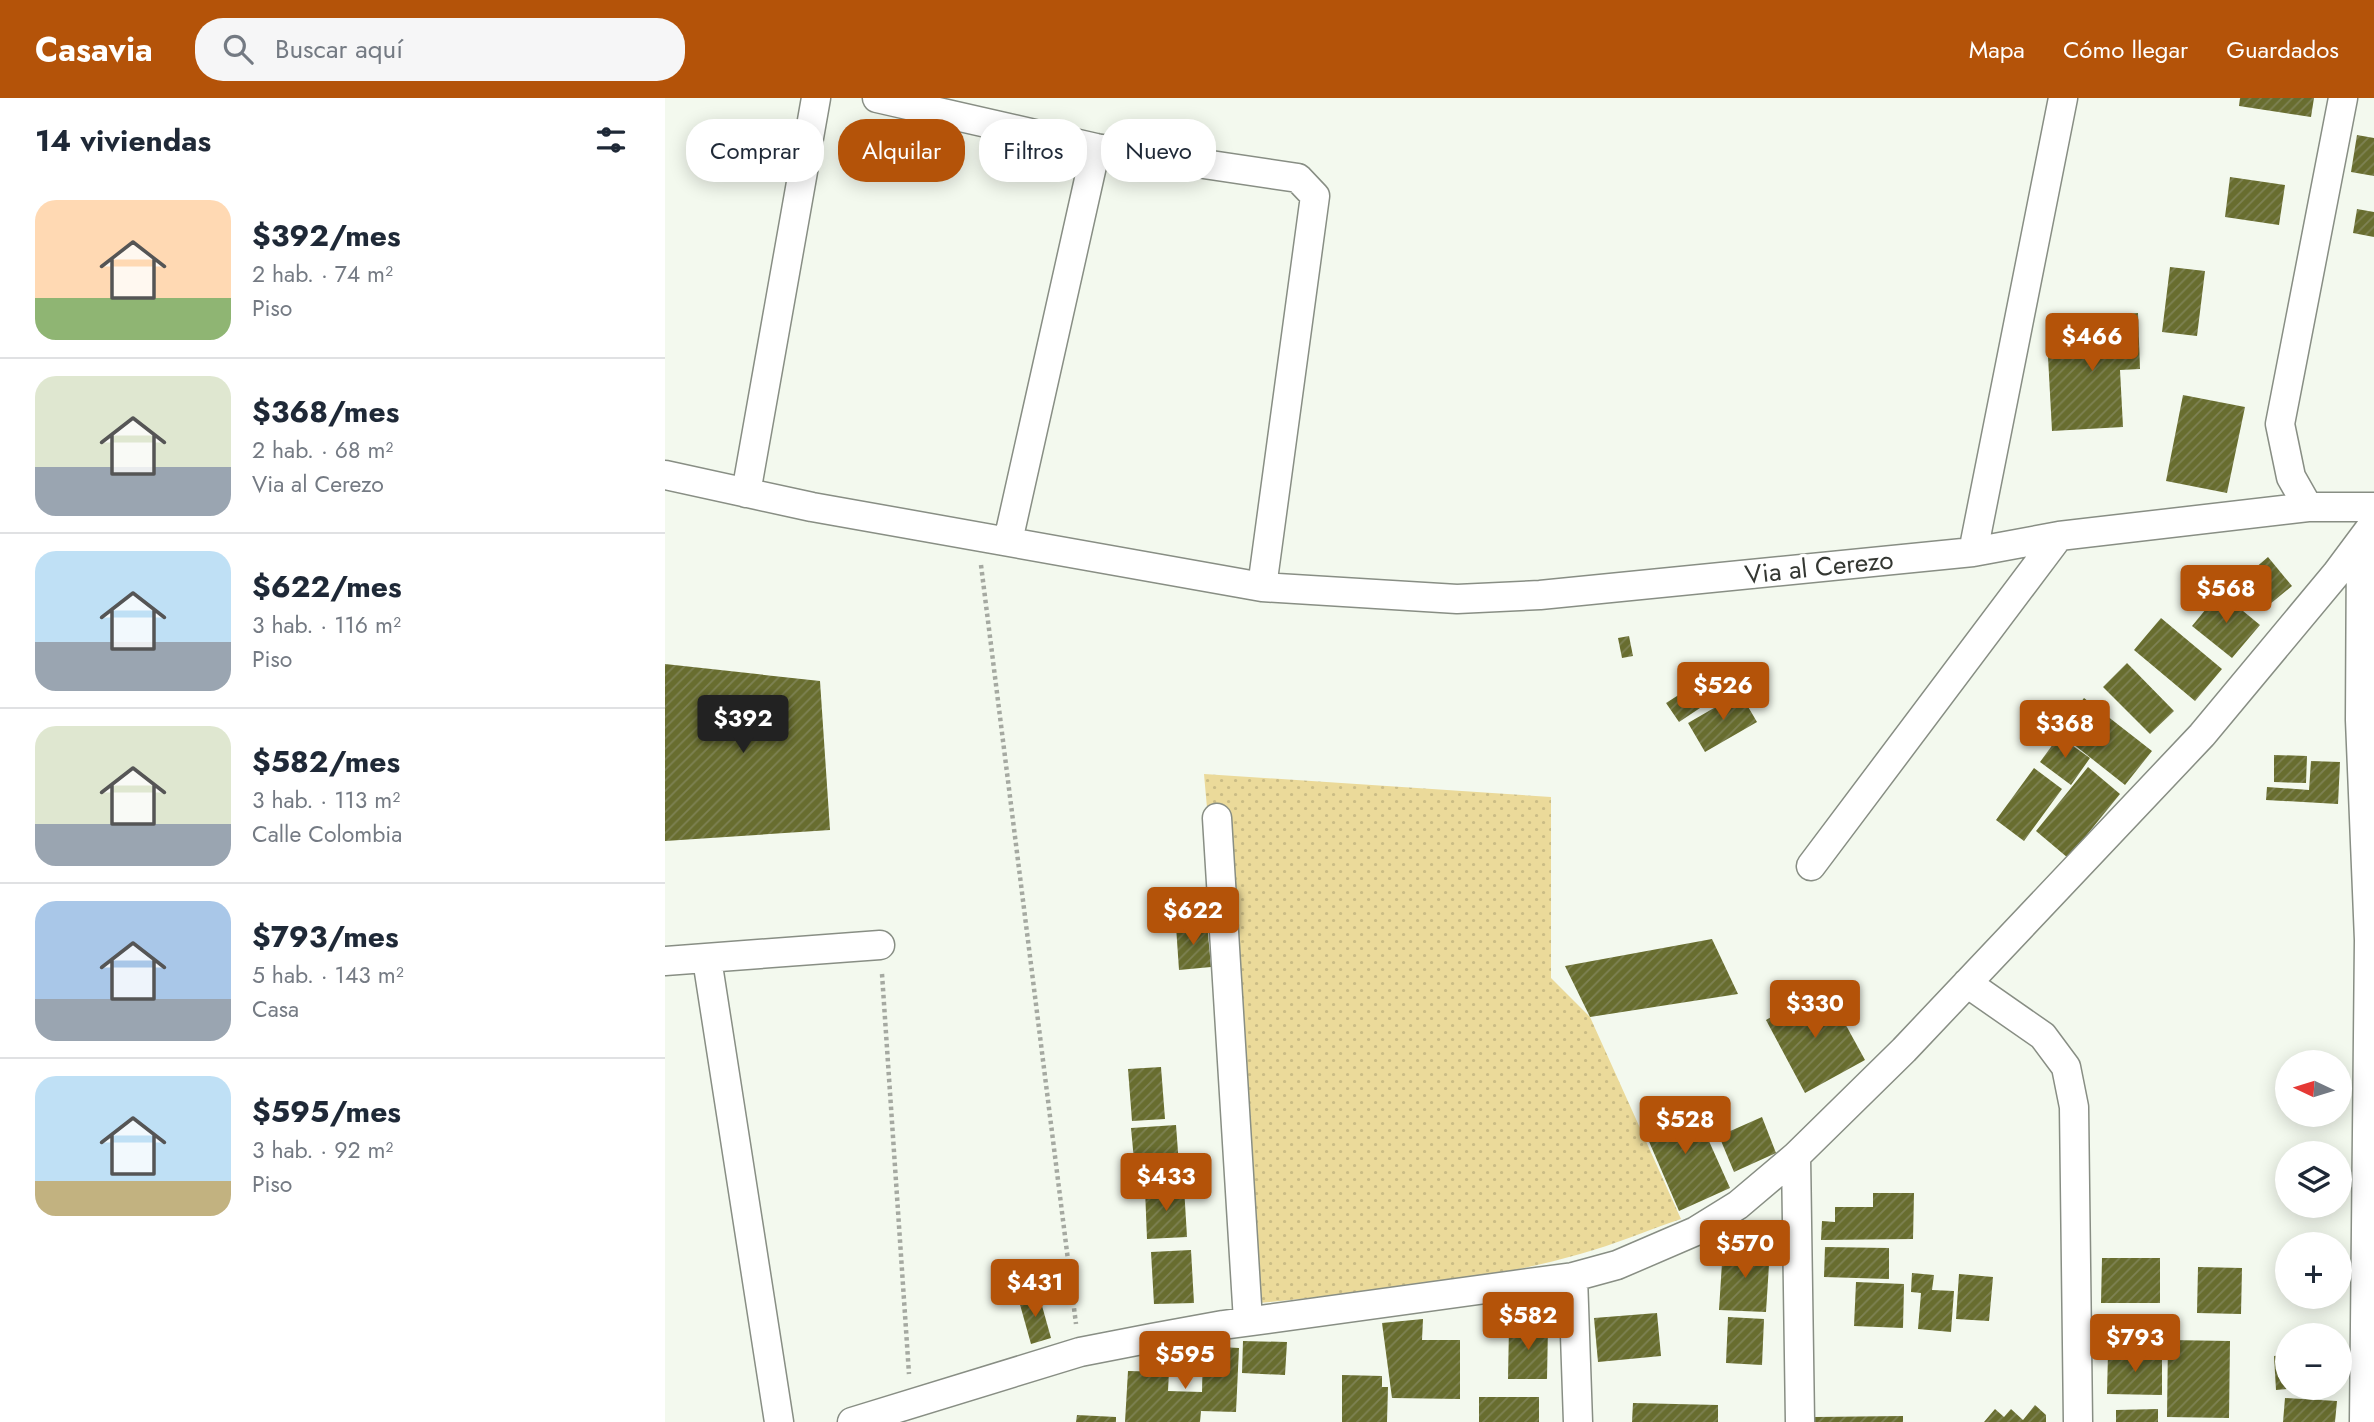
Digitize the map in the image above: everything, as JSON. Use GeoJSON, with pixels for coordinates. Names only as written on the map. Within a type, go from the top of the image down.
{"type":"FeatureCollection","features":[{"type":"Feature","properties":{"kind":"street"},"geometry":{"type":"LineString","coordinates":[[745,493],[816,98]]}},
{"type":"Feature","properties":{"kind":"street"},"geometry":{"type":"LineString","coordinates":[[877,98],[1096,148],[1298,178],[1315,196],[1262,587]]}},
{"type":"Feature","properties":{"kind":"street"},"geometry":{"type":"LineString","coordinates":[[1973,552],[2063,98]]}},
{"type":"Feature","properties":{"kind":"street"},"geometry":{"type":"LineString","coordinates":[[2308,507],[2291,477],[2280,424],[2343,98]]}},
{"type":"Feature","properties":{"kind":"street"},"geometry":{"type":"LineString","coordinates":[[1008,541],[1096,148]]}},
{"type":"Feature","properties":{"kind":"street","name":"Via al Cerezo"},"geometry":{"type":"LineString","coordinates":[[665,475],[745,493],[1262,587],[1444,599],[1526,596],[1973,552],[2059,536],[2308,507],[2374,507]]}},
{"type":"Feature","properties":{"kind":"street"},"geometry":{"type":"LineString","coordinates":[[852,1422],[1080,1352],[1248,1321],[1573,1277],[1617,1265],[1696,1231],[1738,1205],[1796,1156],[1967,984],[2202,734],[2367,532]]}},
{"type":"Feature","properties":{"kind":"street"},"geometry":{"type":"LineString","coordinates":[[2364,1422],[2370,1332],[2371,1105],[2369,940],[2360,720],[2367,532]]}},
{"type":"Feature","properties":{"kind":"street"},"geometry":{"type":"LineString","coordinates":[[1811,866],[2059,536]]}},
{"type":"Feature","properties":{"kind":"street"},"geometry":{"type":"LineString","coordinates":[[1217,817],[1248,1321]]}},
{"type":"Feature","properties":{"kind":"street"},"geometry":{"type":"LineString","coordinates":[[665,961],[880,945]]}},
{"type":"Feature","properties":{"kind":"street"},"geometry":{"type":"LineString","coordinates":[[707,959],[779,1422]]}},
{"type":"Feature","properties":{"kind":"street"},"geometry":{"type":"LineString","coordinates":[[1967,984],[2043,1036],[2066,1066],[2074,1108],[2078,1422]]}},
{"type":"Feature","properties":{"kind":"street"},"geometry":{"type":"LineString","coordinates":[[1796,1156],[1800,1422]]}},
{"type":"Feature","properties":{"kind":"street"},"geometry":{"type":"LineString","coordinates":[[1573,1277],[1579,1422]]}},
{"type":"Feature","properties":{"kind":"path"},"geometry":{"type":"LineString","coordinates":[[977,535],[1080,1352]]}},
{"type":"Feature","properties":{"kind":"path"},"geometry":{"type":"LineString","coordinates":[[880,945],[911,1406]]}},
{"type":"Feature","properties":{"kind":"shaded area"},"geometry":{"type":"Polygon","coordinates":[[[1204,774],[1551,797],[1551,978],[1590,1017],[1681,1219],[1593,1250],[1499,1273],[1416,1286],[1251,1304],[1204,774]]]}},
{"type":"Feature","properties":{"kind":"building"},"geometry":{"type":"Polygon","coordinates":[[[2240,98],[2314,98],[2311,117],[2239,106],[2240,98]]]}},
{"type":"Feature","properties":{"kind":"building"},"geometry":{"type":"Polygon","coordinates":[[[2357,135],[2374,138],[2374,176],[2351,172],[2357,135]]]}},
{"type":"Feature","properties":{"kind":"building"},"geometry":{"type":"Polygon","coordinates":[[[2230,177],[2285,185],[2279,225],[2225,217],[2230,177]]]}},
{"type":"Feature","properties":{"kind":"building"},"geometry":{"type":"Polygon","coordinates":[[[2357,209],[2374,212],[2374,237],[2353,233],[2357,209]]]}},
{"type":"Feature","properties":{"kind":"building"},"geometry":{"type":"Polygon","coordinates":[[[2170,267],[2205,271],[2197,336],[2162,332],[2170,267]]]}},
{"type":"Feature","properties":{"kind":"building"},"geometry":{"type":"Polygon","coordinates":[[[2138,313],[2140,369],[2120,370],[2123,427],[2052,431],[2047,338],[2092,335],[2091,316],[2138,313]]]}},
{"type":"Feature","properties":{"kind":"building"},"geometry":{"type":"Polygon","coordinates":[[[2183,395],[2245,407],[2227,493],[2166,481],[2183,395]]]}},
{"type":"Feature","properties":{"kind":"building"},"geometry":{"type":"Polygon","coordinates":[[[2268,557],[2292,586],[2270,604],[2247,575],[2268,557]]]}},
{"type":"Feature","properties":{"kind":"building"},"geometry":{"type":"Polygon","coordinates":[[[2220,592],[2260,625],[2232,658],[2192,626],[2220,592]]]}},
{"type":"Feature","properties":{"kind":"building"},"geometry":{"type":"Polygon","coordinates":[[[2161,618],[2222,669],[2195,701],[2134,650],[2161,618]]]}},
{"type":"Feature","properties":{"kind":"building"},"geometry":{"type":"Polygon","coordinates":[[[1629,636],[1633,656],[1622,658],[1618,638],[1629,636]]]}},
{"type":"Feature","properties":{"kind":"building"},"geometry":{"type":"Polygon","coordinates":[[[2127,663],[2174,711],[2150,734],[2103,687],[2127,663]]]}},
{"type":"Feature","properties":{"kind":"building"},"geometry":{"type":"Polygon","coordinates":[[[665,664],[820,681],[830,830],[665,841],[665,664]]]}},
{"type":"Feature","properties":{"kind":"building"},"geometry":{"type":"Polygon","coordinates":[[[1756,668],[1768,690],[1756,697],[1744,674],[1756,668]]]}},
{"type":"Feature","properties":{"kind":"building"},"geometry":{"type":"Polygon","coordinates":[[[1688,689],[1700,708],[1679,722],[1666,703],[1688,689]]]}},
{"type":"Feature","properties":{"kind":"building"},"geometry":{"type":"Polygon","coordinates":[[[1740,693],[1757,722],[1705,752],[1688,723],[1740,693]]]}},
{"type":"Feature","properties":{"kind":"building"},"geometry":{"type":"Polygon","coordinates":[[[2084,698],[2152,751],[2125,785],[2058,732],[2084,698]]]}},
{"type":"Feature","properties":{"kind":"building"},"geometry":{"type":"Polygon","coordinates":[[[2059,736],[2090,758],[2071,785],[2040,762],[2059,736]]]}},
{"type":"Feature","properties":{"kind":"building"},"geometry":{"type":"Polygon","coordinates":[[[2274,755],[2307,756],[2306,783],[2274,782],[2274,755]]]}},
{"type":"Feature","properties":{"kind":"building"},"geometry":{"type":"Polygon","coordinates":[[[2311,761],[2340,762],[2338,804],[2266,800],[2267,787],[2309,790],[2311,761]]]}},
{"type":"Feature","properties":{"kind":"building"},"geometry":{"type":"Polygon","coordinates":[[[2088,767],[2120,794],[2068,858],[2036,831],[2088,767]]]}},
{"type":"Feature","properties":{"kind":"building"},"geometry":{"type":"Polygon","coordinates":[[[2034,768],[2062,789],[2024,841],[1996,820],[2034,768]]]}},
{"type":"Feature","properties":{"kind":"building"},"geometry":{"type":"Polygon","coordinates":[[[1207,923],[1211,967],[1179,970],[1176,926],[1207,923]]]}},
{"type":"Feature","properties":{"kind":"building"},"geometry":{"type":"Polygon","coordinates":[[[1712,939],[1738,994],[1590,1017],[1565,966],[1712,939]]]}},
{"type":"Feature","properties":{"kind":"building"},"geometry":{"type":"Polygon","coordinates":[[[1825,987],[1865,1060],[1805,1093],[1766,1020],[1825,987]]]}},
{"type":"Feature","properties":{"kind":"building"},"geometry":{"type":"Polygon","coordinates":[[[1161,1067],[1165,1119],[1132,1121],[1128,1069],[1161,1067]]]}},
{"type":"Feature","properties":{"kind":"building"},"geometry":{"type":"Polygon","coordinates":[[[1691,1101],[1730,1188],[1679,1211],[1641,1123],[1691,1101]]]}},
{"type":"Feature","properties":{"kind":"building"},"geometry":{"type":"Polygon","coordinates":[[[1762,1117],[1776,1153],[1734,1172],[1719,1136],[1762,1117]]]}},
{"type":"Feature","properties":{"kind":"building"},"geometry":{"type":"Polygon","coordinates":[[[1176,1125],[1180,1179],[1136,1182],[1131,1128],[1176,1125]]]}},
{"type":"Feature","properties":{"kind":"building"},"geometry":{"type":"Polygon","coordinates":[[[1184,1187],[1187,1237],[1147,1239],[1145,1189],[1184,1187]]]}},
{"type":"Feature","properties":{"kind":"building"},"geometry":{"type":"Polygon","coordinates":[[[1873,1193],[1914,1193],[1913,1239],[1821,1240],[1822,1221],[1835,1222],[1835,1207],[1873,1207],[1873,1193]]]}},
{"type":"Feature","properties":{"kind":"building"},"geometry":{"type":"Polygon","coordinates":[[[1723,1247],[1770,1249],[1766,1312],[1719,1310],[1723,1247]]]}},
{"type":"Feature","properties":{"kind":"building"},"geometry":{"type":"Polygon","coordinates":[[[1825,1247],[1889,1248],[1889,1279],[1824,1277],[1825,1247]]]}},
{"type":"Feature","properties":{"kind":"building"},"geometry":{"type":"Polygon","coordinates":[[[1191,1250],[1194,1303],[1154,1304],[1151,1252],[1191,1250]]]}},
{"type":"Feature","properties":{"kind":"building"},"geometry":{"type":"Polygon","coordinates":[[[2102,1258],[2160,1258],[2160,1303],[2101,1303],[2102,1258]]]}},
{"type":"Feature","properties":{"kind":"building"},"geometry":{"type":"Polygon","coordinates":[[[2198,1267],[2242,1268],[2241,1314],[2197,1313],[2198,1267]]]}},
{"type":"Feature","properties":{"kind":"building"},"geometry":{"type":"Polygon","coordinates":[[[1912,1273],[1934,1275],[1932,1290],[1954,1291],[1951,1332],[1918,1329],[1921,1293],[1911,1292],[1912,1273]]]}},
{"type":"Feature","properties":{"kind":"building"},"geometry":{"type":"Polygon","coordinates":[[[1959,1274],[1993,1277],[1989,1321],[1956,1319],[1959,1274]]]}},
{"type":"Feature","properties":{"kind":"building"},"geometry":{"type":"Polygon","coordinates":[[[1856,1282],[1904,1284],[1903,1328],[1854,1326],[1856,1282]]]}},
{"type":"Feature","properties":{"kind":"building"},"geometry":{"type":"Polygon","coordinates":[[[1039,1295],[1051,1338],[1031,1344],[1019,1301],[1039,1295]]]}},
{"type":"Feature","properties":{"kind":"building"},"geometry":{"type":"Polygon","coordinates":[[[1657,1313],[1661,1356],[1598,1362],[1594,1318],[1657,1313]]]}},
{"type":"Feature","properties":{"kind":"building"},"geometry":{"type":"Polygon","coordinates":[[[1728,1317],[1764,1319],[1762,1365],[1726,1363],[1728,1317]]]}},
{"type":"Feature","properties":{"kind":"building"},"geometry":{"type":"Polygon","coordinates":[[[1423,1319],[1422,1340],[1460,1340],[1460,1399],[1392,1398],[1382,1323],[1423,1319]]]}},
{"type":"Feature","properties":{"kind":"building"},"geometry":{"type":"Polygon","coordinates":[[[1509,1326],[1548,1326],[1547,1379],[1508,1379],[1509,1326]]]}},
{"type":"Feature","properties":{"kind":"building"},"geometry":{"type":"Polygon","coordinates":[[[2168,1340],[2230,1341],[2229,1418],[2167,1417],[2168,1340]]]}},
{"type":"Feature","properties":{"kind":"building"},"geometry":{"type":"Polygon","coordinates":[[[1243,1341],[1287,1342],[1285,1375],[1242,1373],[1243,1341]]]}},
{"type":"Feature","properties":{"kind":"building"},"geometry":{"type":"Polygon","coordinates":[[[1203,1346],[1239,1348],[1236,1412],[1201,1411],[1200,1422],[1125,1422],[1128,1371],[1169,1372],[1168,1391],[1202,1392],[1203,1346]]]}},
{"type":"Feature","properties":{"kind":"building"},"geometry":{"type":"Polygon","coordinates":[[[2108,1353],[2162,1353],[2162,1395],[2107,1394],[2108,1353]]]}},
{"type":"Feature","properties":{"kind":"building"},"geometry":{"type":"Polygon","coordinates":[[[1342,1375],[1382,1376],[1382,1387],[1388,1387],[1387,1422],[1342,1422],[1342,1375]]]}},
{"type":"Feature","properties":{"kind":"building"},"geometry":{"type":"Polygon","coordinates":[[[1479,1397],[1539,1397],[1539,1422],[1479,1422],[1479,1397]]]}},
{"type":"Feature","properties":{"kind":"building"},"geometry":{"type":"Polygon","coordinates":[[[2285,1400],[2337,1401],[2335,1422],[2283,1422],[2285,1400]]]}},
{"type":"Feature","properties":{"kind":"building"},"geometry":{"type":"Polygon","coordinates":[[[1633,1403],[1718,1405],[1718,1422],[1632,1422],[1633,1403]]]}},
{"type":"Feature","properties":{"kind":"building"},"geometry":{"type":"Polygon","coordinates":[[[2035,1405],[2046,1415],[2046,1422],[1984,1422],[1995,1409],[2004,1417],[2011,1409],[2023,1420],[2035,1405]]]}},
{"type":"Feature","properties":{"kind":"building"},"geometry":{"type":"Polygon","coordinates":[[[2158,1409],[2158,1422],[2116,1422],[2116,1410],[2158,1409]]]}},
{"type":"Feature","properties":{"kind":"building"},"geometry":{"type":"Polygon","coordinates":[[[1077,1415],[1116,1417],[1116,1422],[1076,1422],[1077,1415]]]}},
{"type":"Feature","properties":{"kind":"building"},"geometry":{"type":"Polygon","coordinates":[[[1903,1416],[1903,1422],[1815,1422],[1815,1417],[1903,1416]]]}}]}
